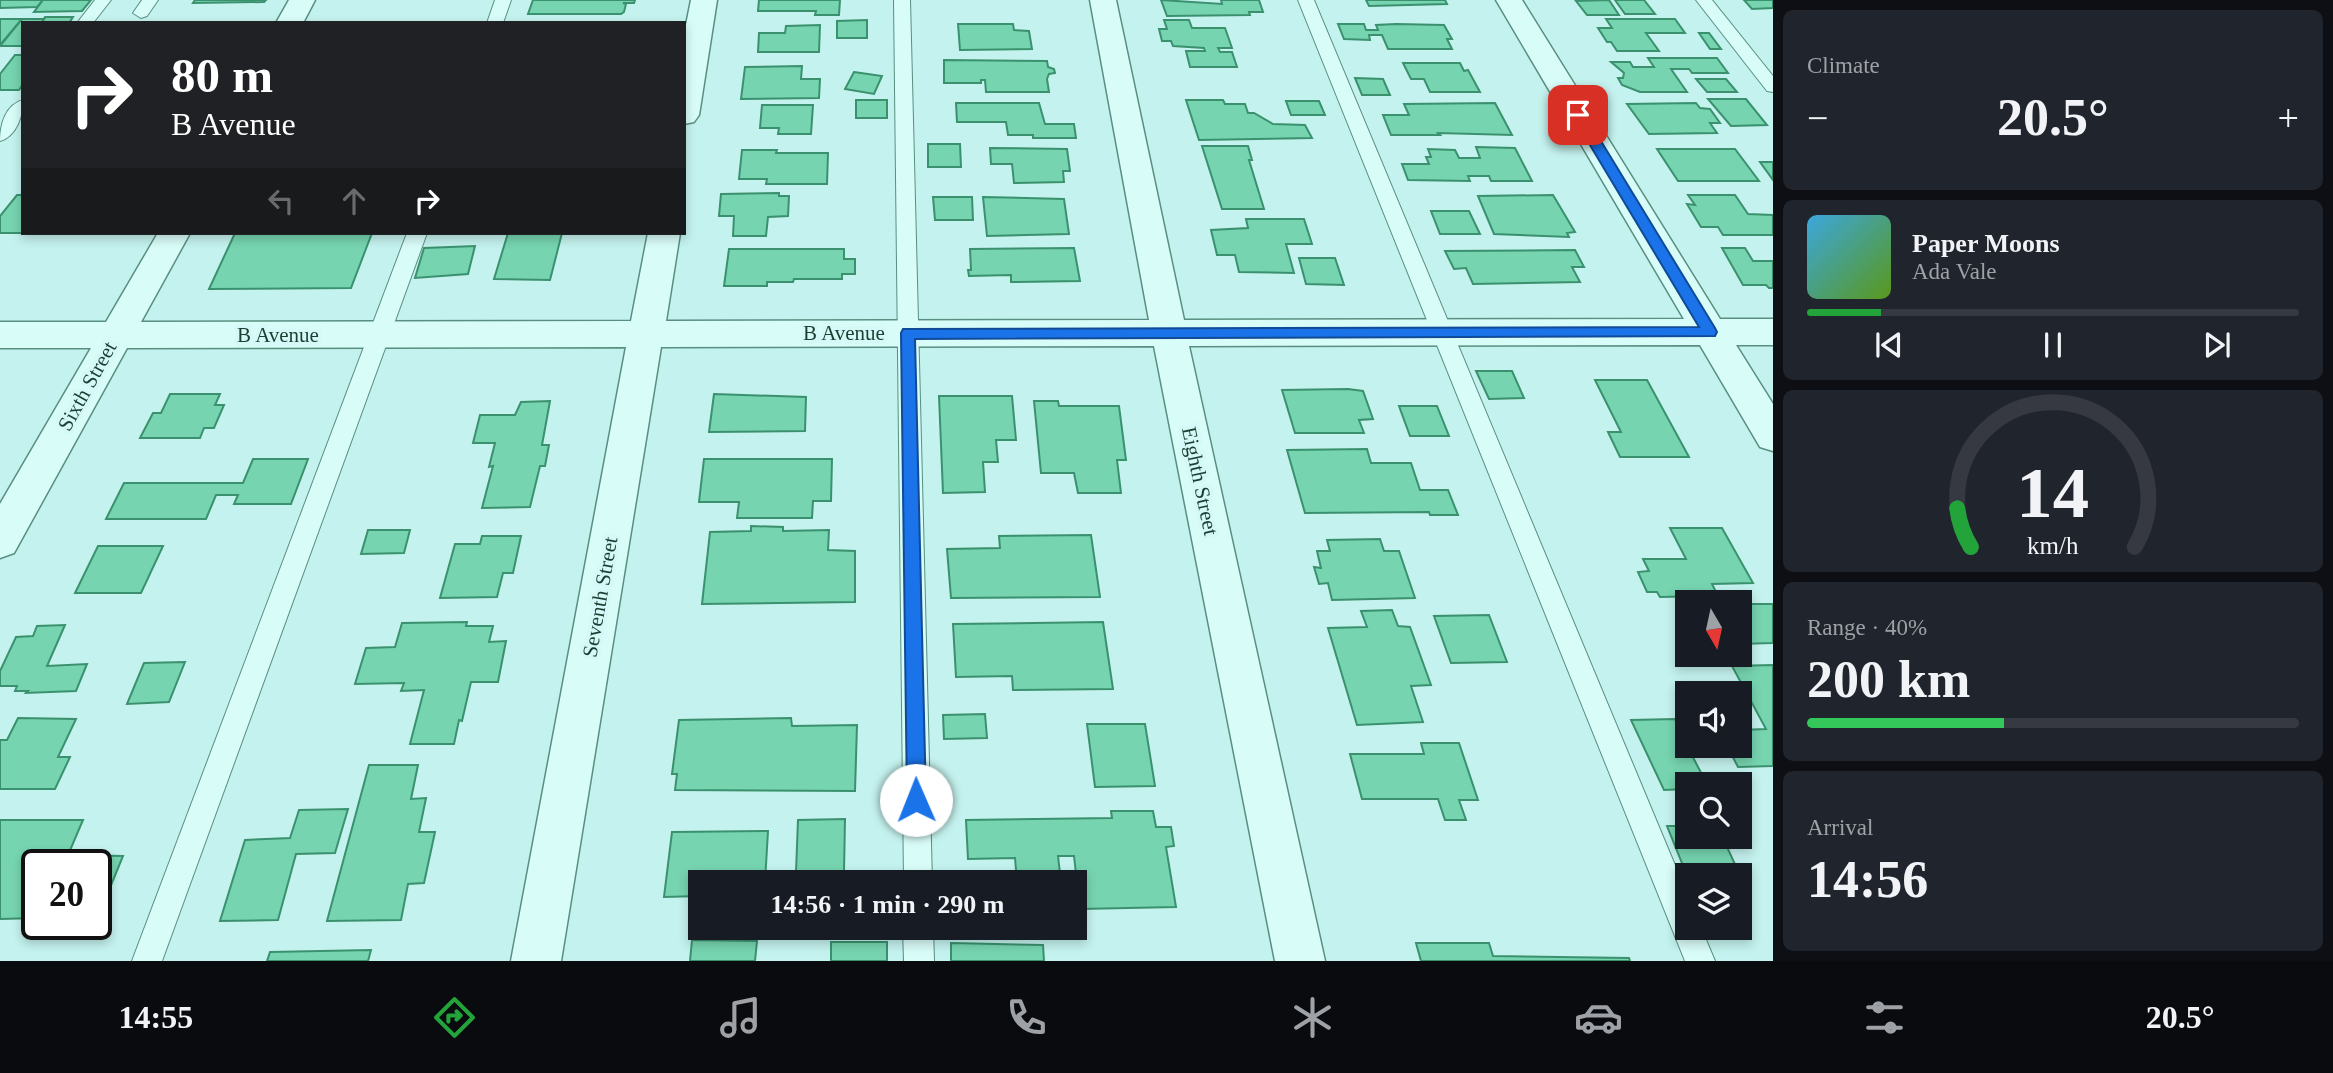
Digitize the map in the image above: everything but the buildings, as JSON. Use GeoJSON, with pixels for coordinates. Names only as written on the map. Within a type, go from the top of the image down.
{"type":"FeatureCollection","features":[{"type":"Feature","properties":{"kind":"street"},"geometry":{"type":"LineString","coordinates":[[290,21],[302,0]]}},
{"type":"Feature","properties":{"kind":"street"},"geometry":{"type":"LineString","coordinates":[[686,103],[704,0]]}},
{"type":"Feature","properties":{"kind":"street","name":"Eighth Street"},"geometry":{"type":"LineString","coordinates":[[1103,0],[1169,333],[1300,961]]}},
{"type":"Feature","properties":{"kind":"street"},"geometry":{"type":"LineString","coordinates":[[1508,0],[1773,436]]}},
{"type":"Feature","properties":{"kind":"street","name":"Sixth Street"},"geometry":{"type":"LineString","coordinates":[[0,541],[173,235]]}},
{"type":"Feature","properties":{"kind":"street","name":"Seventh Street"},"geometry":{"type":"LineString","coordinates":[[536,961],[664,235]]}},
{"type":"Feature","properties":{"kind":"street","name":"B Avenue"},"geometry":{"type":"LineString","coordinates":[[0,335],[1773,332]]}},
{"type":"Feature","properties":{"kind":"lane"},"geometry":{"type":"LineString","coordinates":[[87,21],[103,0]]}},
{"type":"Feature","properties":{"kind":"lane"},"geometry":{"type":"LineString","coordinates":[[496,21],[503,0]]}},
{"type":"Feature","properties":{"kind":"lane"},"geometry":{"type":"LineString","coordinates":[[902,0],[918,870]]}},
{"type":"Feature","properties":{"kind":"lane"},"geometry":{"type":"LineString","coordinates":[[1306,0],[1700,961]]}},
{"type":"Feature","properties":{"kind":"lane"},"geometry":{"type":"LineString","coordinates":[[1704,0],[1773,87]]}},
{"type":"Feature","properties":{"kind":"lane"},"geometry":{"type":"LineString","coordinates":[[0,135],[21,108]]}},
{"type":"Feature","properties":{"kind":"lane"},"geometry":{"type":"LineString","coordinates":[[147,961],[416,235]]}},
{"type":"Feature","properties":{"kind":"lane"},"geometry":{"type":"LineString","coordinates":[[919,940],[919,961]]}},
{"type":"Feature","properties":{"kind":"route"},"geometry":{"type":"LineString","coordinates":[[916,800],[908,333],[1710,332],[1578,115]]}}]}
